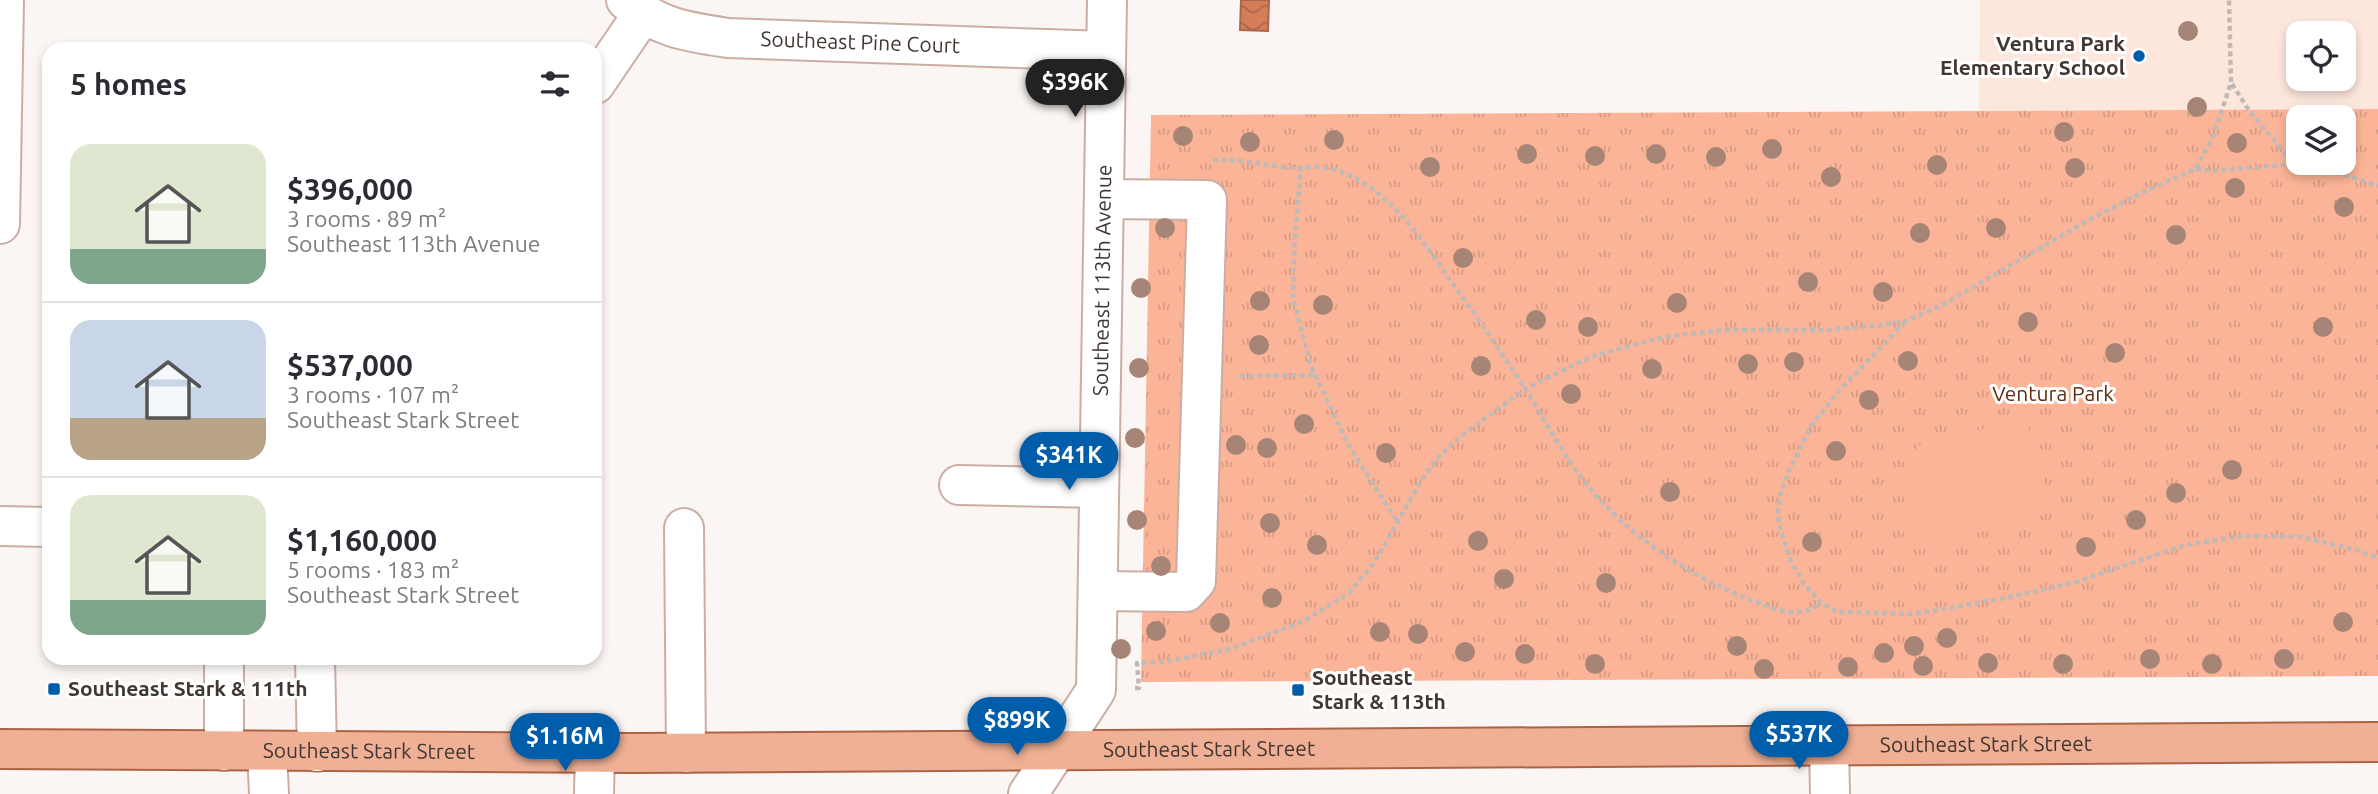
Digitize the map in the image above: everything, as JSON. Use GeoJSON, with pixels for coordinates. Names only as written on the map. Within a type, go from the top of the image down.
{"type":"FeatureCollection","features":[{"type":"Feature","properties":{"kind":"main road","name":"Southeast Stark Street"},"geometry":{"type":"LineString","coordinates":[[0,749],[595,754],[2378,742]]}},
{"type":"Feature","properties":{"kind":"street"},"geometry":{"type":"LineString","coordinates":[[0,224],[5,0]]}},
{"type":"Feature","properties":{"kind":"street","name":"Southeast 113th Avenue"},"geometry":{"type":"LineString","coordinates":[[1096,690],[1107,0]]}},
{"type":"Feature","properties":{"kind":"street"},"geometry":{"type":"LineString","coordinates":[[602,70],[634,7]]}},
{"type":"Feature","properties":{"kind":"street","name":"Southeast Pine Court"},"geometry":{"type":"LineString","coordinates":[[634,7],[681,32],[728,38],[1106,51]]}},
{"type":"Feature","properties":{"kind":"street"},"geometry":{"type":"LineString","coordinates":[[1098,590],[1186,592],[1196,581],[1207,200],[1104,199]]}},
{"type":"Feature","properties":{"kind":"street"},"geometry":{"type":"LineString","coordinates":[[960,485],[1099,488]]}},
{"type":"Feature","properties":{"kind":"street"},"geometry":{"type":"LineString","coordinates":[[0,526],[42,527]]}},
{"type":"Feature","properties":{"kind":"street"},"geometry":{"type":"LineString","coordinates":[[684,528],[686,753]]}},
{"type":"Feature","properties":{"kind":"street"},"geometry":{"type":"LineString","coordinates":[[224,665],[224,751]]}},
{"type":"Feature","properties":{"kind":"street"},"geometry":{"type":"LineString","coordinates":[[315,665],[317,752]]}},
{"type":"Feature","properties":{"kind":"street"},"geometry":{"type":"LineString","coordinates":[[1028,794],[1096,690]]}},
{"type":"Feature","properties":{"kind":"street"},"geometry":{"type":"LineString","coordinates":[[1829,746],[1830,794]]}},
{"type":"Feature","properties":{"kind":"street"},"geometry":{"type":"LineString","coordinates":[[267,751],[269,794]]}},
{"type":"Feature","properties":{"kind":"street"},"geometry":{"type":"LineString","coordinates":[[594,794],[595,754]]}},
{"type":"Feature","properties":{"kind":"path"},"geometry":{"type":"LineString","coordinates":[[2196,169],[2213,136],[2231,83],[2229,0]]}},
{"type":"Feature","properties":{"kind":"path"},"geometry":{"type":"LineString","coordinates":[[2231,83],[2250,112],[2286,155]]}},
{"type":"Feature","properties":{"kind":"path"},"geometry":{"type":"LineString","coordinates":[[1199,160],[1240,159],[1287,167],[1329,168],[1353,177],[1384,198],[1406,219],[1525,389],[1550,433],[1600,500],[1649,544],[1682,567],[1737,594],[1779,611],[1799,614],[1821,603]]}},
{"type":"Feature","properties":{"kind":"path"},"geometry":{"type":"LineString","coordinates":[[1096,690],[1139,688],[1137,663],[1163,662],[1230,649],[1304,621],[1349,593],[1374,563],[1435,461],[1456,440],[1525,389],[1593,356],[1664,337],[1724,330],[1826,330],[1883,326],[1906,321],[1942,305],[2087,221],[2147,190],[2196,169],[2212,171],[2286,165]]}},
{"type":"Feature","properties":{"kind":"path"},"geometry":{"type":"LineString","coordinates":[[1301,166],[1293,299],[1311,366],[1349,446],[1398,523]]}},
{"type":"Feature","properties":{"kind":"path"},"geometry":{"type":"LineString","coordinates":[[2345,175],[2378,186]]}},
{"type":"Feature","properties":{"kind":"path"},"geometry":{"type":"LineString","coordinates":[[1906,321],[1840,390],[1811,426],[1781,492],[1779,524],[1789,557],[1804,584],[1821,603],[1837,612],[1915,614],[2064,584],[2185,545],[2244,536],[2301,537],[2378,558]]}},
{"type":"Feature","properties":{"kind":"path"},"geometry":{"type":"LineString","coordinates":[[1202,376],[1316,375]]}},
{"type":"Feature","properties":{"kind":"shaded area","name":"Ventura Park Elementary School"},"geometry":{"type":"Polygon","coordinates":[[[1980,0],[2378,0],[2378,109],[2356,109],[2356,105],[2286,105],[2286,109],[1979,111],[1980,0]]]}},
{"type":"Feature","properties":{"kind":"green space","name":"Ventura Park"},"geometry":{"type":"Polygon","coordinates":[[[2286,109],[2286,175],[2356,175],[2356,109],[2378,109],[2378,676],[1141,682],[1151,115],[2286,109]]]}},
{"type":"Feature","properties":{"kind":"green space"},"geometry":{"type":"Polygon","coordinates":[[[2025,418],[2054,512],[1917,550],[1905,460],[1920,445],[2025,418]]]}},
{"type":"Feature","properties":{"kind":"water"},"geometry":{"type":"Polygon","coordinates":[[[1241,0],[1269,0],[1268,31],[1240,30],[1241,0]]]}},
{"type":"Feature","properties":{"kind":"place","name":"Ventura Park Elementary School"},"geometry":{"type":"Point","coordinates":[2139,56]}},
{"type":"Feature","properties":{"kind":"place","name":"Southeast Stark & 111th"},"geometry":{"type":"Point","coordinates":[54,689]}},
{"type":"Feature","properties":{"kind":"place","name":"Southeast Stark & 113th"},"geometry":{"type":"Point","coordinates":[1298,690]}}]}
